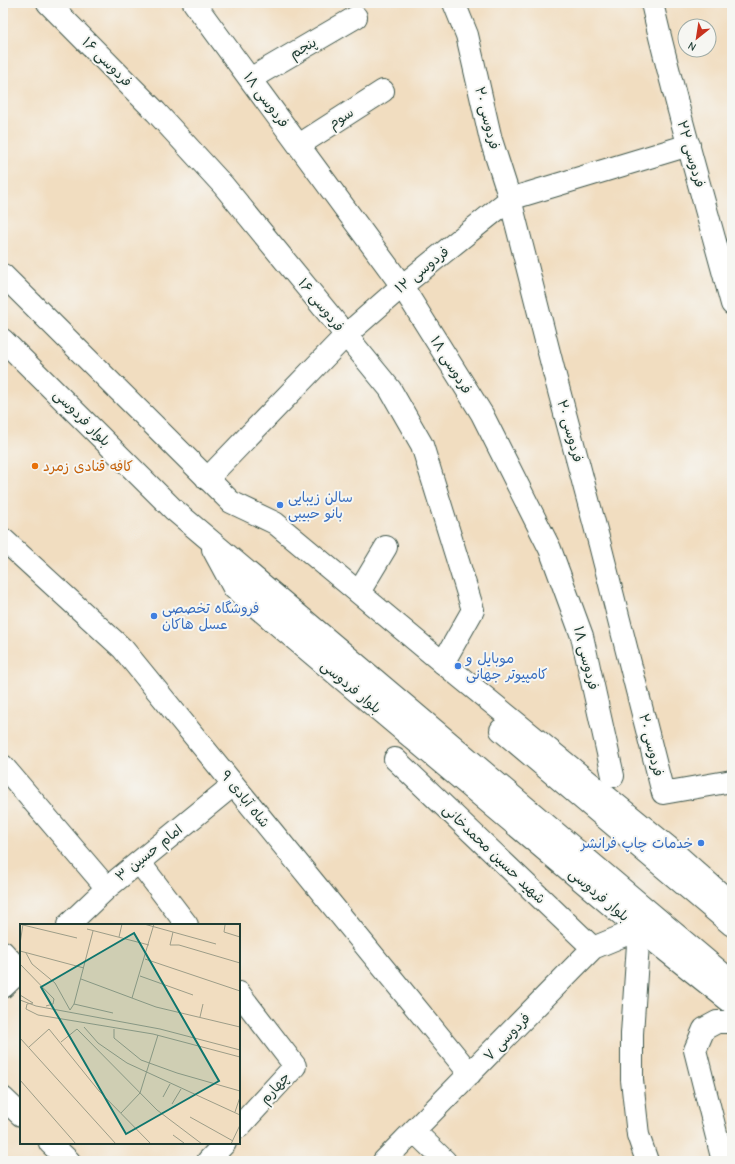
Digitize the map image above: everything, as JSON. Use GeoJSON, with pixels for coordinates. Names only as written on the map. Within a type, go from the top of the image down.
{"type":"FeatureCollection","features":[{"type":"Feature","properties":{"kind":"street","name":"فردوسی ۱۶"},"geometry":{"type":"LineString","coordinates":[[48,3],[156,112],[223,185],[390,389],[422,445],[473,610],[443,663]]}},
{"type":"Feature","properties":{"kind":"street","name":"فردوسی ۱۸"},"geometry":{"type":"LineString","coordinates":[[194,3],[402,286],[482,414],[550,549],[582,636],[613,776]]}},
{"type":"Feature","properties":{"kind":"street","name":"فردوسی ۲۰"},"geometry":{"type":"LineString","coordinates":[[454,3],[467,35],[491,140],[510,199],[663,793],[732,781]]}},
{"type":"Feature","properties":{"kind":"street","name":"فردوسی ۲۲"},"geometry":{"type":"LineString","coordinates":[[652,3],[667,69],[732,304]]}},
{"type":"Feature","properties":{"kind":"street","name":"پنجم"},"geometry":{"type":"LineString","coordinates":[[250,79],[356,17]]}},
{"type":"Feature","properties":{"kind":"street","name":"سوم"},"geometry":{"type":"LineString","coordinates":[[299,145],[383,91]]}},
{"type":"Feature","properties":{"kind":"street","name":"فردوسی ۱۲"},"geometry":{"type":"LineString","coordinates":[[206,479],[346,335],[402,286],[510,199],[689,145]]}},
{"type":"Feature","properties":{"kind":"street"},"geometry":{"type":"LineString","coordinates":[[3,275],[206,479],[231,502],[732,925]]}},
{"type":"Feature","properties":{"kind":"street","name":"بلوار فردوسی"},"geometry":{"type":"LineString","coordinates":[[3,340],[173,509],[206,537],[234,588],[640,929],[732,1003]]}},
{"type":"Feature","properties":{"kind":"street"},"geometry":{"type":"LineString","coordinates":[[231,502],[275,523],[443,663],[667,846],[732,904]]}},
{"type":"Feature","properties":{"kind":"street"},"geometry":{"type":"LineString","coordinates":[[206,537],[732,982]]}},
{"type":"Feature","properties":{"kind":"street","name":"شاه آبادی ۹"},"geometry":{"type":"LineString","coordinates":[[3,540],[123,650],[470,1074]]}},
{"type":"Feature","properties":{"kind":"street"},"geometry":{"type":"LineString","coordinates":[[358,592],[386,547]]}},
{"type":"Feature","properties":{"kind":"street","name":"شهید حسین محمدخانی"},"geometry":{"type":"LineString","coordinates":[[395,759],[593,948]]}},
{"type":"Feature","properties":{"kind":"street"},"geometry":{"type":"LineString","coordinates":[[3,766],[107,888]]}},
{"type":"Feature","properties":{"kind":"street","name":"امام حسین ۳"},"geometry":{"type":"LineString","coordinates":[[69,924],[107,888],[233,785]]}},
{"type":"Feature","properties":{"kind":"street"},"geometry":{"type":"LineString","coordinates":[[139,862],[186,924]]}},
{"type":"Feature","properties":{"kind":"street"},"geometry":{"type":"LineString","coordinates":[[640,929],[632,1034],[632,1080],[638,1136],[647,1161]]}},
{"type":"Feature","properties":{"kind":"street","name":"فردوسی ۷"},"geometry":{"type":"LineString","coordinates":[[384,1161],[593,948],[640,929]]}},
{"type":"Feature","properties":{"kind":"street"},"geometry":{"type":"LineString","coordinates":[[3,952],[20,970],[3,988]]}},
{"type":"Feature","properties":{"kind":"street","name":"چهارم"},"geometry":{"type":"LineString","coordinates":[[240,994],[295,1066],[240,1126]]}},
{"type":"Feature","properties":{"kind":"street"},"geometry":{"type":"LineString","coordinates":[[723,1161],[695,1050],[704,1029],[717,1022],[732,1022]]}},
{"type":"Feature","properties":{"kind":"street"},"geometry":{"type":"LineString","coordinates":[[3,1098],[20,1114]]}},
{"type":"Feature","properties":{"kind":"street"},"geometry":{"type":"LineString","coordinates":[[414,1131],[444,1161]]}},
{"type":"Feature","properties":{"kind":"street"},"geometry":{"type":"LineString","coordinates":[[208,1161],[223,1144]]}},
{"type":"Feature","properties":{"kind":"place","name":"کافه قنادی زمرد"},"geometry":{"type":"Point","coordinates":[35,466]}},
{"type":"Feature","properties":{"kind":"place","name":"سالن زیبایی بانو حبیبی"},"geometry":{"type":"Point","coordinates":[280,505]}},
{"type":"Feature","properties":{"kind":"place","name":"فروشگاه تخصصی عسل هاکان"},"geometry":{"type":"Point","coordinates":[154,616]}},
{"type":"Feature","properties":{"kind":"place","name":"موبایل و کامپیوتر جهانی"},"geometry":{"type":"Point","coordinates":[458,666]}},
{"type":"Feature","properties":{"kind":"place","name":"خدمات چاپ فرانشر"},"geometry":{"type":"Point","coordinates":[701,843]}}]}
